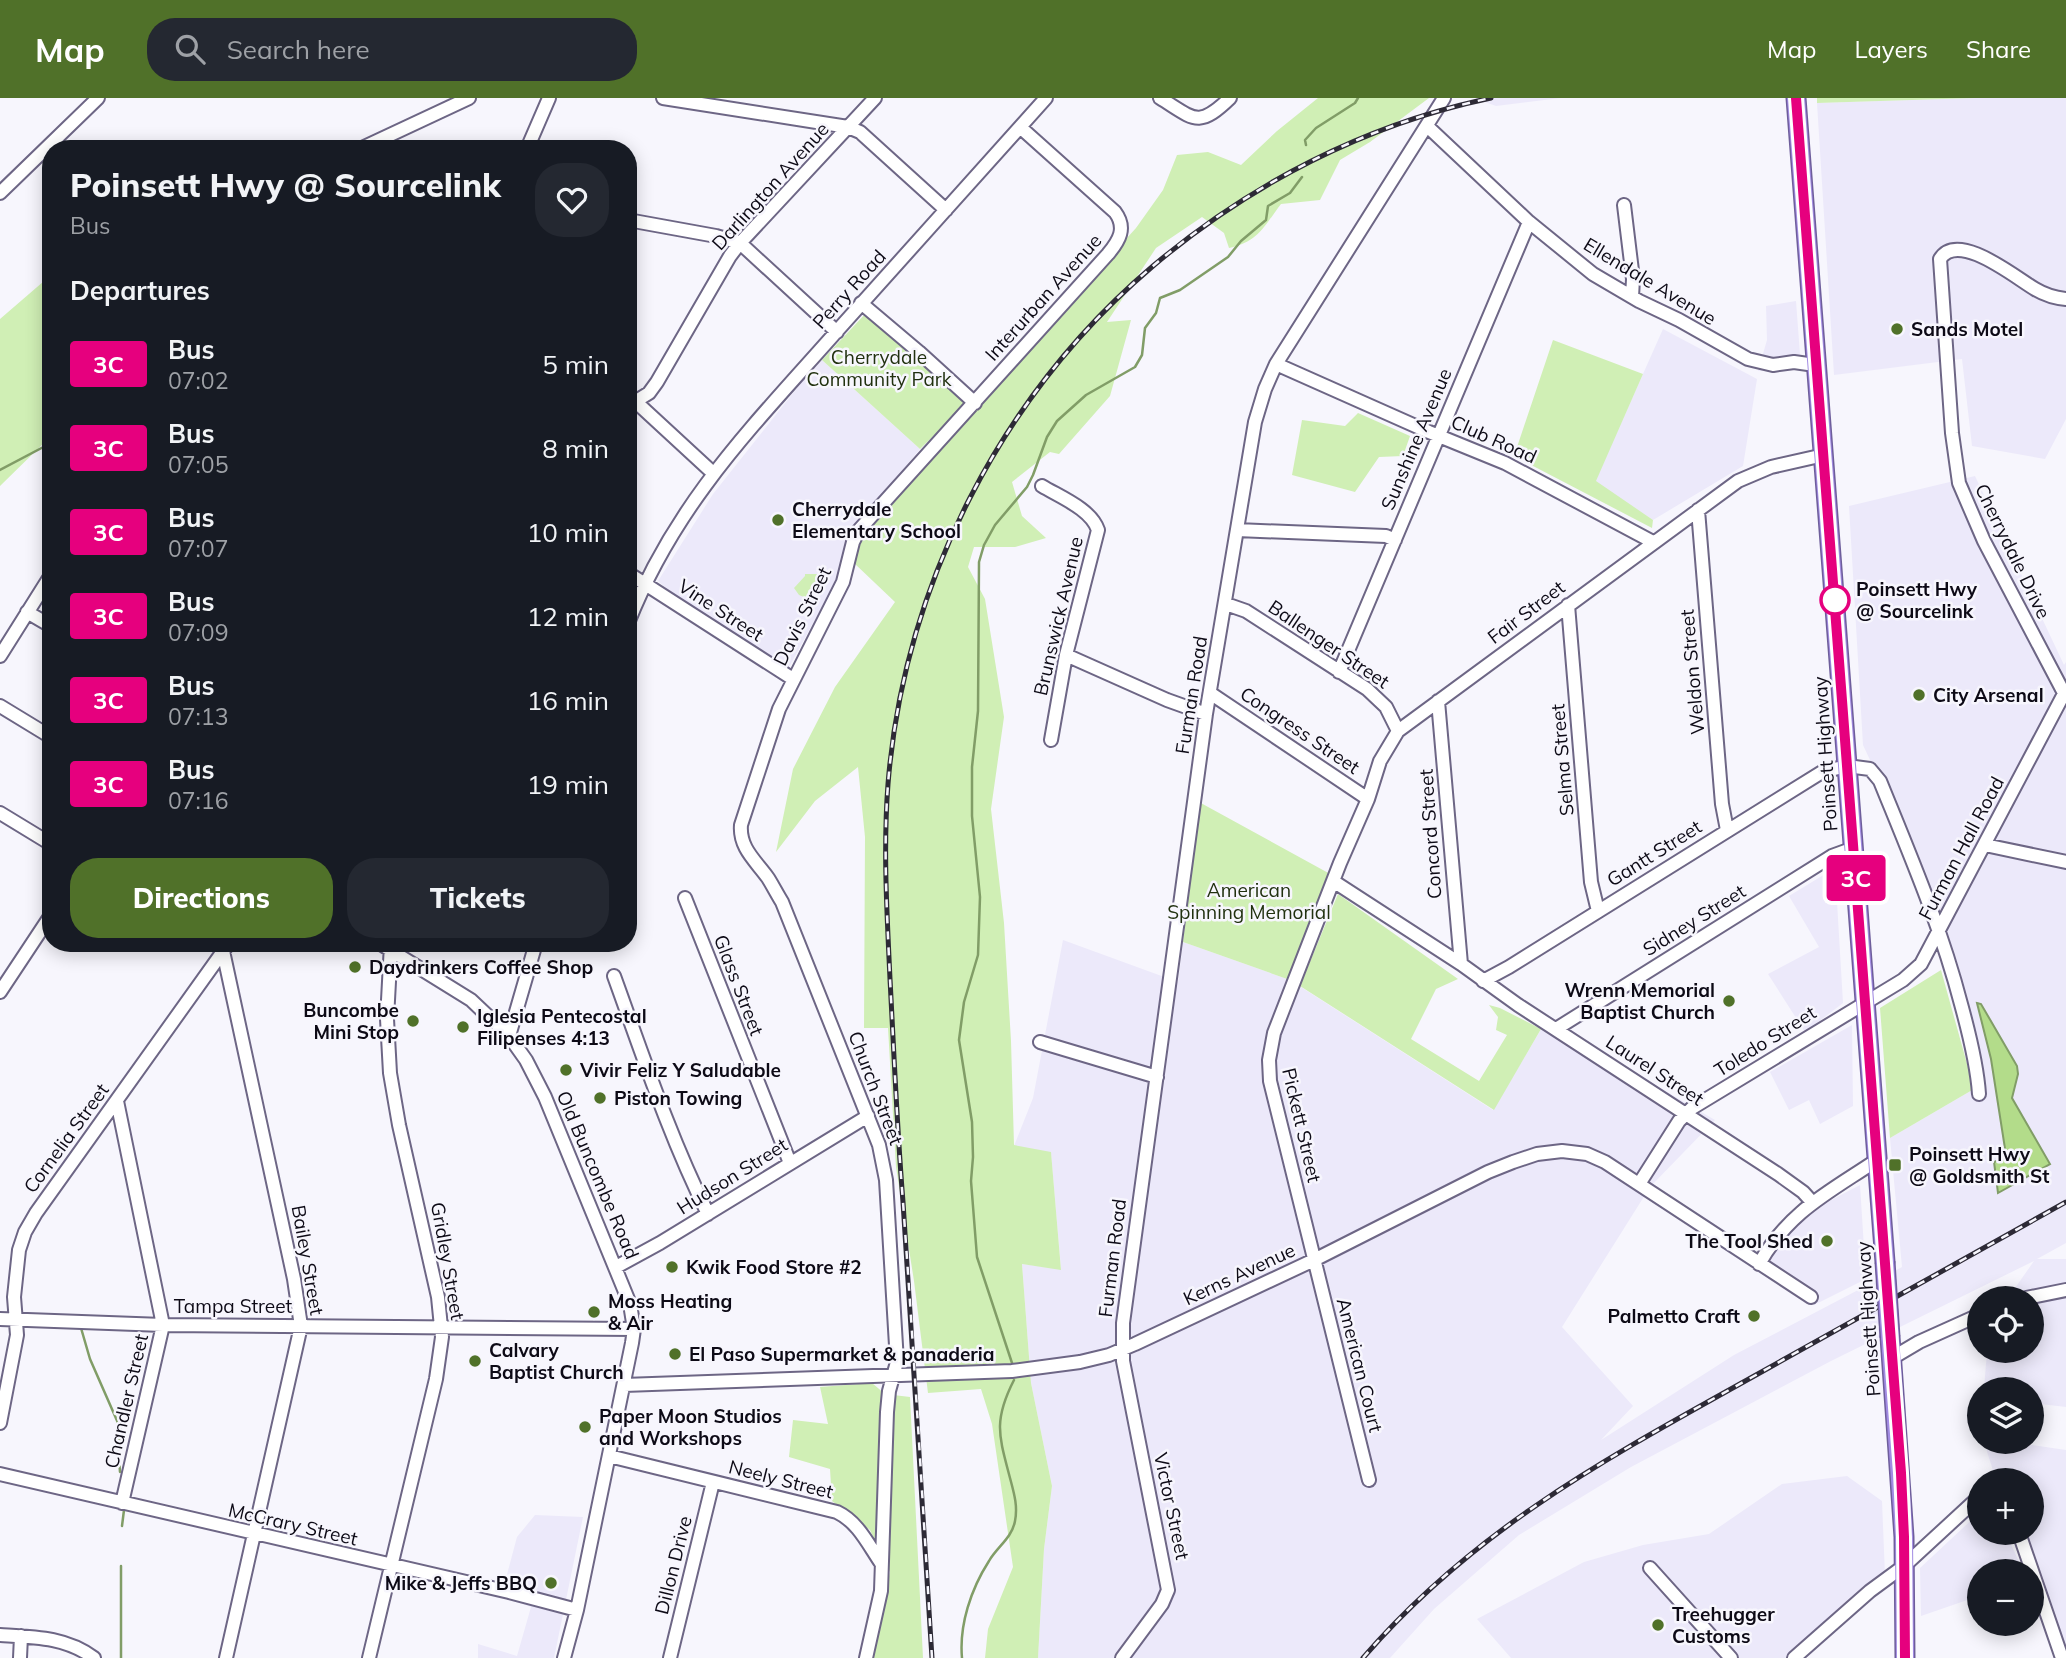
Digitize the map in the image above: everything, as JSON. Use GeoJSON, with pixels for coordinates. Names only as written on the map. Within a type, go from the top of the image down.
{"type":"FeatureCollection","features":[{"type":"Feature","properties":{"kind":"highway","name":"Poinsett Highway"},"geometry":{"type":"LineString","coordinates":[[1796,98],[1895,1388],[1904,1566],[1905,1658]]}},
{"type":"Feature","properties":{"kind":"street"},"geometry":{"type":"LineString","coordinates":[[55,140],[98,98]]}},
{"type":"Feature","properties":{"kind":"street"},"geometry":{"type":"LineString","coordinates":[[379,140],[469,98]]}},
{"type":"Feature","properties":{"kind":"street"},"geometry":{"type":"LineString","coordinates":[[531,140],[549,98]]}},
{"type":"Feature","properties":{"kind":"street"},"geometry":{"type":"LineString","coordinates":[[663,98],[747,104],[848,127],[860,132],[946,210]]}},
{"type":"Feature","properties":{"kind":"street","name":"Darlington Avenue"},"geometry":{"type":"LineString","coordinates":[[637,401],[649,393],[657,382],[740,243],[875,98]]}},
{"type":"Feature","properties":{"kind":"street","name":"Perry Road"},"geometry":{"type":"LineString","coordinates":[[637,603],[678,523],[713,473],[751,426],[1046,98]]}},
{"type":"Feature","properties":{"kind":"street"},"geometry":{"type":"LineString","coordinates":[[1160,98],[1199,119],[1211,115],[1230,98]]}},
{"type":"Feature","properties":{"kind":"street","name":"Furman Road"},"geometry":{"type":"LineString","coordinates":[[1123,1349],[1127,1283],[1206,714],[1255,422],[1276,364],[1444,98]]}},
{"type":"Feature","properties":{"kind":"street","name":"Ellendale Avenue"},"geometry":{"type":"LineString","coordinates":[[1427,125],[1528,222],[1593,274],[1748,359],[1773,365],[1794,362],[1815,365]]}},
{"type":"Feature","properties":{"kind":"street","name":"Interurban Avenue"},"geometry":{"type":"LineString","coordinates":[[975,403],[1118,243],[1121,233],[1120,221],[1115,212],[1020,127]]}},
{"type":"Feature","properties":{"kind":"street"},"geometry":{"type":"LineString","coordinates":[[0,193],[42,152]]}},
{"type":"Feature","properties":{"kind":"street"},"geometry":{"type":"LineString","coordinates":[[1624,205],[1633,279],[1632,297]]}},
{"type":"Feature","properties":{"kind":"street"},"geometry":{"type":"LineString","coordinates":[[637,222],[740,243],[836,332]]}},
{"type":"Feature","properties":{"kind":"street","name":"Sunshine Avenue"},"geometry":{"type":"LineString","coordinates":[[1339,672],[1528,222]]}},
{"type":"Feature","properties":{"kind":"street","name":"Cherrydale Drive"},"geometry":{"type":"LineString","coordinates":[[2065,691],[1984,541],[1959,483],[1952,433],[1939,263],[1944,253],[1952,250],[1972,253],[1995,263],[2037,290],[2066,299]]}},
{"type":"Feature","properties":{"kind":"street"},"geometry":{"type":"LineString","coordinates":[[861,303],[975,403]]}},
{"type":"Feature","properties":{"kind":"street","name":"Club Road"},"geometry":{"type":"LineString","coordinates":[[1276,364],[1505,463],[1653,542]]}},
{"type":"Feature","properties":{"kind":"street","name":"Davis Street"},"geometry":{"type":"LineString","coordinates":[[743,843],[740,832],[768,739],[793,679],[843,582],[853,542],[859,530],[975,403]]}},
{"type":"Feature","properties":{"kind":"street"},"geometry":{"type":"LineString","coordinates":[[637,408],[713,473]]}},
{"type":"Feature","properties":{"kind":"street","name":"Fair Street"},"geometry":{"type":"LineString","coordinates":[[1333,881],[1368,799],[1380,761],[1398,731],[1653,542],[1754,472],[1824,455]]}},
{"type":"Feature","properties":{"kind":"street","name":"Brunswick Avenue"},"geometry":{"type":"LineString","coordinates":[[1042,486],[1087,514],[1098,530],[1066,655],[1051,740]]}},
{"type":"Feature","properties":{"kind":"street","name":"Weldon Street"},"geometry":{"type":"LineString","coordinates":[[1698,510],[1722,804],[1727,830]]}},
{"type":"Feature","properties":{"kind":"street"},"geometry":{"type":"LineString","coordinates":[[1237,530],[1385,536],[1395,540]]}},
{"type":"Feature","properties":{"kind":"street","name":"Vine Street"},"geometry":{"type":"LineString","coordinates":[[637,579],[793,679]]}},
{"type":"Feature","properties":{"kind":"street"},"geometry":{"type":"LineString","coordinates":[[0,656],[42,589]]}},
{"type":"Feature","properties":{"kind":"street","name":"Ballenger Street"},"geometry":{"type":"LineString","coordinates":[[1226,604],[1246,611],[1375,695],[1389,712],[1398,731]]}},
{"type":"Feature","properties":{"kind":"street","name":"Selma Street"},"geometry":{"type":"LineString","coordinates":[[1568,605],[1591,882],[1598,911]]}},
{"type":"Feature","properties":{"kind":"street"},"geometry":{"type":"LineString","coordinates":[[27,612],[42,621]]}},
{"type":"Feature","properties":{"kind":"street"},"geometry":{"type":"LineString","coordinates":[[1066,655],[1167,700],[1206,714]]}},
{"type":"Feature","properties":{"kind":"street","name":"Furman Hall Road"},"geometry":{"type":"LineString","coordinates":[[1865,1001],[1915,970],[1927,957],[2065,691]]}},
{"type":"Feature","properties":{"kind":"street","name":"Congress Street"},"geometry":{"type":"LineString","coordinates":[[1210,693],[1368,799]]}},
{"type":"Feature","properties":{"kind":"street","name":"Concord Street"},"geometry":{"type":"LineString","coordinates":[[1438,701],[1461,964]]}},
{"type":"Feature","properties":{"kind":"street"},"geometry":{"type":"LineString","coordinates":[[0,706],[42,732]]}},
{"type":"Feature","properties":{"kind":"street"},"geometry":{"type":"LineString","coordinates":[[1847,766],[1870,769],[1878,777],[1940,931],[1967,1026],[1979,1094]]}},
{"type":"Feature","properties":{"kind":"street","name":"Gantt Street"},"geometry":{"type":"LineString","coordinates":[[1483,981],[1822,772],[1847,766]]}},
{"type":"Feature","properties":{"kind":"street"},"geometry":{"type":"LineString","coordinates":[[0,813],[42,839]]}},
{"type":"Feature","properties":{"kind":"street","name":"Church Street"},"geometry":{"type":"LineString","coordinates":[[743,843],[782,902],[879,1145],[886,1180],[897,1362],[887,1412],[881,1591],[866,1658]]}},
{"type":"Feature","properties":{"kind":"street"},"geometry":{"type":"LineString","coordinates":[[1985,845],[2066,862]]}},
{"type":"Feature","properties":{"kind":"street","name":"Sidney Street"},"geometry":{"type":"LineString","coordinates":[[1556,1029],[1832,856],[1854,848]]}},
{"type":"Feature","properties":{"kind":"street","name":"Laurel Street"},"geometry":{"type":"LineString","coordinates":[[1333,881],[1778,1174],[1803,1192],[1812,1203]]}},
{"type":"Feature","properties":{"kind":"street","name":"Pickett Street"},"geometry":{"type":"LineString","coordinates":[[1314,1260],[1270,1081],[1269,1060],[1274,1033],[1333,881]]}},
{"type":"Feature","properties":{"kind":"street","name":"Glass Street"},"geometry":{"type":"LineString","coordinates":[[685,898],[790,1163]]}},
{"type":"Feature","properties":{"kind":"street"},"geometry":{"type":"LineString","coordinates":[[0,992],[42,929]]}},
{"type":"Feature","properties":{"kind":"street","name":"Cornelia Street"},"geometry":{"type":"LineString","coordinates":[[0,1423],[15,1348],[15,1276],[25,1232],[222,952]]}},
{"type":"Feature","properties":{"kind":"street","name":"Bailey Street"},"geometry":{"type":"LineString","coordinates":[[226,1658],[301,1326],[294,1279],[227,952]]}},
{"type":"Feature","properties":{"kind":"street","name":"Gridley Street"},"geometry":{"type":"LineString","coordinates":[[369,1658],[441,1352],[441,1327],[435,1281],[399,1125],[390,1073],[387,952]]}},
{"type":"Feature","properties":{"kind":"street","name":"Old Buncombe Road"},"geometry":{"type":"LineString","coordinates":[[396,952],[471,1000],[509,1036],[526,1060],[545,1097],[630,1304],[634,1329],[624,1385],[577,1610],[564,1658]]}},
{"type":"Feature","properties":{"kind":"street"},"geometry":{"type":"LineString","coordinates":[[509,1036],[533,952]]}},
{"type":"Feature","properties":{"kind":"street"},"geometry":{"type":"LineString","coordinates":[[614,976],[688,1176],[708,1214]]}},
{"type":"Feature","properties":{"kind":"street","name":"Toledo Street"},"geometry":{"type":"LineString","coordinates":[[1640,1184],[1685,1113],[1865,1001]]}},
{"type":"Feature","properties":{"kind":"street"},"geometry":{"type":"LineString","coordinates":[[1040,1042],[1157,1077]]}},
{"type":"Feature","properties":{"kind":"street","name":"Chandler Street"},"geometry":{"type":"LineString","coordinates":[[117,1101],[163,1325],[122,1503]]}},
{"type":"Feature","properties":{"kind":"street","name":"Hudson Street"},"geometry":{"type":"LineString","coordinates":[[616,1267],[867,1116]]}},
{"type":"Feature","properties":{"kind":"street","name":"Kerns Avenue"},"geometry":{"type":"LineString","coordinates":[[624,1385],[1050,1368],[1080,1362],[1123,1349],[1314,1260],[1488,1172],[1537,1154],[1562,1150],[1587,1154],[1605,1162],[1811,1297]]}},
{"type":"Feature","properties":{"kind":"street"},"geometry":{"type":"LineString","coordinates":[[1759,1264],[1782,1228],[1812,1203],[1877,1160]]}},
{"type":"Feature","properties":{"kind":"street","name":"American Court"},"geometry":{"type":"LineString","coordinates":[[1314,1260],[1369,1480]]}},
{"type":"Feature","properties":{"kind":"street"},"geometry":{"type":"LineString","coordinates":[[2044,1294],[2066,1290]]}},
{"type":"Feature","properties":{"kind":"street","name":"Tampa Street"},"geometry":{"type":"LineString","coordinates":[[0,1319],[163,1325],[634,1329]]}},
{"type":"Feature","properties":{"kind":"street"},"geometry":{"type":"LineString","coordinates":[[1892,1359],[1919,1342],[1967,1320]]}},
{"type":"Feature","properties":{"kind":"street","name":"Victor Street"},"geometry":{"type":"LineString","coordinates":[[1122,1658],[1162,1604],[1168,1590],[1123,1349]]}},
{"type":"Feature","properties":{"kind":"street","name":"Neely Street"},"geometry":{"type":"LineString","coordinates":[[609,1456],[837,1512],[859,1528],[881,1563]]}},
{"type":"Feature","properties":{"kind":"street","name":"McCrary Street"},"geometry":{"type":"LineString","coordinates":[[0,1474],[577,1610]]}},
{"type":"Feature","properties":{"kind":"street","name":"Dillon Drive"},"geometry":{"type":"LineString","coordinates":[[670,1658],[713,1482]]}},
{"type":"Feature","properties":{"kind":"street"},"geometry":{"type":"LineString","coordinates":[[1794,1658],[1870,1591],[1904,1566],[1967,1508]]}},
{"type":"Feature","properties":{"kind":"street"},"geometry":{"type":"LineString","coordinates":[[2023,1545],[2062,1658]]}},
{"type":"Feature","properties":{"kind":"street"},"geometry":{"type":"LineString","coordinates":[[1650,1568],[1731,1658]]}},
{"type":"Feature","properties":{"kind":"street"},"geometry":{"type":"LineString","coordinates":[[0,1635],[59,1641],[94,1658]]}},
{"type":"Feature","properties":{"kind":"street"},"geometry":{"type":"LineString","coordinates":[[20,1658],[21,1636]]}},
{"type":"Feature","properties":{"kind":"shaded area"},"geometry":{"type":"Polygon","coordinates":[[[1474,98],[1561,98],[1496,106],[1474,98]]]}},
{"type":"Feature","properties":{"kind":"shaded area"},"geometry":{"type":"Polygon","coordinates":[[[2066,98],[2066,419],[2045,459],[1972,446],[1962,359],[1834,375],[1817,103],[2066,98]]]}},
{"type":"Feature","properties":{"kind":"shaded area"},"geometry":{"type":"Polygon","coordinates":[[[1796,301],[1801,368],[1758,371],[1767,340],[1766,306],[1796,301]]]}},
{"type":"Feature","properties":{"kind":"shaded area"},"geometry":{"type":"Polygon","coordinates":[[[1663,329],[1757,379],[1743,466],[1653,520],[1595,482],[1663,329]]]}},
{"type":"Feature","properties":{"kind":"shaded area","name":"Cherrydale Elementary School"},"geometry":{"type":"Polygon","coordinates":[[[822,360],[920,449],[848,536],[839,576],[789,667],[677,598],[658,581],[713,494],[822,360]]]}},
{"type":"Feature","properties":{"kind":"shaded area"},"geometry":{"type":"Polygon","coordinates":[[[1975,476],[2064,665],[2066,662],[2066,1243],[2037,1259],[2066,1259],[2066,1407],[2044,1404],[2044,1377],[1985,1377],[1986,1363],[2044,1363],[2044,1286],[2016,1286],[2034,1261],[1983,1286],[1967,1286],[1967,1294],[1831,1361],[1631,1467],[1519,1535],[1434,1609],[1390,1658],[1038,1658],[1044,1549],[1052,1486],[1031,1383],[1022,1264],[1061,1269],[1051,1153],[1014,1146],[1033,1098],[1063,940],[1178,982],[1183,942],[1290,980],[1493,1110],[1546,1021],[1715,1120],[1650,1187],[1562,1327],[1633,1406],[1601,1440],[1734,1355],[1902,1267],[1890,1138],[1974,1089],[1937,903],[1863,745],[1849,506],[1975,476]]]}},
{"type":"Feature","properties":{"kind":"shaded area"},"geometry":{"type":"Polygon","coordinates":[[[1835,868],[1843,1003],[1805,1032],[1768,974],[1819,947],[1789,896],[1835,868]]]}},
{"type":"Feature","properties":{"kind":"shaded area"},"geometry":{"type":"Polygon","coordinates":[[[1977,1003],[1981,1004],[2017,1066],[2018,1074],[2012,1098],[2050,1164],[1998,1193],[1994,1162],[2006,1155],[1991,1059],[1977,1003]]]}},
{"type":"Feature","properties":{"kind":"shaded area"},"geometry":{"type":"Polygon","coordinates":[[[1852,1025],[1853,1106],[1820,1124],[1809,1100],[1789,1110],[1770,1072],[1852,1025]]]}},
{"type":"Feature","properties":{"kind":"shaded area"},"geometry":{"type":"Polygon","coordinates":[[[1860,1185],[1866,1279],[1814,1305],[1757,1260],[1818,1207],[1860,1185]]]}},
{"type":"Feature","properties":{"kind":"shaded area"},"geometry":{"type":"Polygon","coordinates":[[[2044,1447],[2066,1450],[2066,1658],[2056,1658],[2044,1626],[2044,1559],[2020,1559],[2016,1545],[2044,1545],[2044,1468],[1992,1468],[1988,1454],[2044,1454],[2044,1447]]]}},
{"type":"Feature","properties":{"kind":"shaded area"},"geometry":{"type":"Polygon","coordinates":[[[1847,1476],[1882,1501],[1885,1575],[1796,1658],[1511,1658],[1477,1619],[1584,1562],[1643,1545],[1709,1534],[1782,1484],[1847,1476]]]}},
{"type":"Feature","properties":{"kind":"shaded area"},"geometry":{"type":"Polygon","coordinates":[[[535,1515],[583,1517],[554,1658],[478,1658],[478,1644],[517,1656],[531,1607],[501,1597],[517,1537],[535,1515]]]}},
{"type":"Feature","properties":{"kind":"shaded area"},"geometry":{"type":"Polygon","coordinates":[[[1967,1524],[1967,1545],[2011,1545],[2018,1559],[1967,1559],[1967,1600],[1921,1616],[1920,1568],[1967,1524]]]}},
{"type":"Feature","properties":{"kind":"green space"},"geometry":{"type":"Polygon","coordinates":[[[1318,98],[1429,98],[1370,142],[1340,160],[1320,200],[1281,204],[1260,232],[1247,242],[1229,248],[1224,233],[1202,217],[1156,248],[1107,322],[1131,320],[1110,396],[1059,454],[1050,452],[1012,482],[1022,516],[1046,538],[1015,547],[974,547],[968,567],[985,599],[1004,717],[991,809],[1004,923],[1014,1145],[1051,1152],[1061,1270],[1022,1264],[1031,1383],[1052,1486],[1044,1549],[1038,1658],[985,1658],[988,1629],[1013,1567],[992,1424],[981,1389],[928,1393],[896,1167],[888,1028],[864,1028],[865,837],[858,767],[815,801],[776,852],[793,769],[835,687],[895,602],[854,563],[860,542],[879,514],[1136,228],[1163,190],[1177,155],[1208,152],[1241,165],[1318,98]]]}},
{"type":"Feature","properties":{"kind":"green space"},"geometry":{"type":"Polygon","coordinates":[[[1817,98],[1975,98],[1817,103],[1817,98]]]}},
{"type":"Feature","properties":{"kind":"green space"},"geometry":{"type":"Polygon","coordinates":[[[42,283],[42,445],[0,486],[0,319],[42,283]]]}},
{"type":"Feature","properties":{"kind":"green space","name":"Cherrydale Community Park"},"geometry":{"type":"Polygon","coordinates":[[[867,312],[966,404],[920,449],[822,360],[867,312]]]}},
{"type":"Feature","properties":{"kind":"green space"},"geometry":{"type":"Polygon","coordinates":[[[1553,340],[1643,374],[1596,481],[1653,520],[1652,528],[1514,456],[1553,340]]]}},
{"type":"Feature","properties":{"kind":"green space"},"geometry":{"type":"Polygon","coordinates":[[[1358,413],[1410,436],[1403,456],[1379,457],[1355,492],[1292,475],[1302,420],[1345,426],[1358,413]]]}},
{"type":"Feature","properties":{"kind":"green space"},"geometry":{"type":"Polygon","coordinates":[[[805,574],[817,574],[822,579],[819,588],[806,598],[799,595],[794,588],[805,574]]]}},
{"type":"Feature","properties":{"kind":"green space","name":"American Spinning Memorial"},"geometry":{"type":"Polygon","coordinates":[[[1199,802],[1332,875],[1290,980],[1183,942],[1199,802]]]}},
{"type":"Feature","properties":{"kind":"green space"},"geometry":{"type":"Polygon","coordinates":[[[1338,894],[1458,979],[1436,989],[1411,1039],[1479,1081],[1507,1035],[1496,1030],[1498,1017],[1489,1005],[1541,1029],[1494,1110],[1300,986],[1338,894]]]}},
{"type":"Feature","properties":{"kind":"green space"},"geometry":{"type":"Polygon","coordinates":[[[1941,970],[1974,1089],[1890,1138],[1880,1008],[1941,970]]]}},
{"type":"Feature","properties":{"kind":"green space"},"geometry":{"type":"Polygon","coordinates":[[[872,1383],[885,1394],[910,1397],[923,1658],[869,1658],[890,1572],[870,1530],[832,1501],[830,1469],[789,1457],[793,1420],[828,1424],[820,1387],[872,1383]]]}},
{"type":"Feature","properties":{"kind":"waterway"},"geometry":{"type":"LineString","coordinates":[[1306,145],[1305,140],[1316,128],[1355,103],[1358,98]]}},
{"type":"Feature","properties":{"kind":"waterway"},"geometry":{"type":"LineString","coordinates":[[1013,1366],[977,1257],[971,1181],[972,1122],[959,1040],[964,1002],[978,955],[980,897],[972,816],[972,767],[978,711],[979,562],[984,545],[995,525],[1027,487],[1047,437],[1057,421],[1086,395],[1135,367],[1142,355],[1145,328],[1156,313],[1160,298],[1180,290],[1228,257],[1241,241],[1266,220],[1268,206],[1290,193],[1302,177]]}},
{"type":"Feature","properties":{"kind":"waterway"},"geometry":{"type":"LineString","coordinates":[[0,470],[42,448]]}},
{"type":"Feature","properties":{"kind":"waterway"},"geometry":{"type":"LineString","coordinates":[[81,1328],[90,1359],[122,1432],[118,1445],[120,1472]]}},
{"type":"Feature","properties":{"kind":"waterway"},"geometry":{"type":"LineString","coordinates":[[962,1658],[964,1620],[972,1595],[992,1556],[1011,1532],[1015,1521],[1015,1500],[1000,1429],[1003,1407],[1014,1380]]}},
{"type":"Feature","properties":{"kind":"waterway"},"geometry":{"type":"LineString","coordinates":[[122,1526],[124,1510]]}},
{"type":"Feature","properties":{"kind":"waterway"},"geometry":{"type":"LineString","coordinates":[[121,1566],[121,1658]]}},
{"type":"Feature","properties":{"kind":"railway"},"geometry":{"type":"LineString","coordinates":[[932,1658],[897,1119],[886,833],[888,784],[898,710],[915,637],[939,567],[970,499],[1007,434],[1050,373],[1099,317],[1153,266],[1229,209],[1312,161],[1399,124],[1491,98]]}},
{"type":"Feature","properties":{"kind":"railway"},"geometry":{"type":"LineString","coordinates":[[1363,1658],[1406,1612],[1451,1570],[1546,1498],[1648,1436],[2066,1202]]}},
{"type":"Feature","properties":{"kind":"bus line","name":"3C"},"geometry":{"type":"LineString","coordinates":[[1796,98],[1901,1473],[1905,1658]]}},
{"type":"Feature","properties":{"kind":"place","name":"Sands Motel"},"geometry":{"type":"Point","coordinates":[1897,329]}},
{"type":"Feature","properties":{"kind":"place","name":"Cherrydale Elementary School"},"geometry":{"type":"Point","coordinates":[778,520]}},
{"type":"Feature","properties":{"kind":"place","name":"Poinsett Hwy @ Sourcelink"},"geometry":{"type":"Point","coordinates":[1835,600]}},
{"type":"Feature","properties":{"kind":"place","name":"City Arsenal"},"geometry":{"type":"Point","coordinates":[1919,695]}},
{"type":"Feature","properties":{"kind":"place","name":"Daydrinkers Coffee Shop"},"geometry":{"type":"Point","coordinates":[355,967]}},
{"type":"Feature","properties":{"kind":"place","name":"Wrenn Memorial Baptist Church"},"geometry":{"type":"Point","coordinates":[1729,1001]}},
{"type":"Feature","properties":{"kind":"place","name":"Buncombe Mini Stop"},"geometry":{"type":"Point","coordinates":[413,1021]}},
{"type":"Feature","properties":{"kind":"place","name":"Iglesia Pentecostal Filipenses 4:13"},"geometry":{"type":"Point","coordinates":[463,1027]}},
{"type":"Feature","properties":{"kind":"place","name":"Vivir Feliz Y Saludable"},"geometry":{"type":"Point","coordinates":[566,1070]}},
{"type":"Feature","properties":{"kind":"place","name":"Piston Towing"},"geometry":{"type":"Point","coordinates":[600,1098]}},
{"type":"Feature","properties":{"kind":"place","name":"Poinsett Hwy @ Goldsmith St"},"geometry":{"type":"Point","coordinates":[1895,1165]}},
{"type":"Feature","properties":{"kind":"place","name":"The Tool Shed"},"geometry":{"type":"Point","coordinates":[1827,1241]}},
{"type":"Feature","properties":{"kind":"place","name":"Kwik Food Store #2"},"geometry":{"type":"Point","coordinates":[672,1267]}},
{"type":"Feature","properties":{"kind":"place","name":"Moss Heating & Air"},"geometry":{"type":"Point","coordinates":[594,1312]}},
{"type":"Feature","properties":{"kind":"place","name":"Palmetto Craft"},"geometry":{"type":"Point","coordinates":[1754,1316]}},
{"type":"Feature","properties":{"kind":"place","name":"El Paso Supermarket & panaderia"},"geometry":{"type":"Point","coordinates":[675,1354]}},
{"type":"Feature","properties":{"kind":"place","name":"Calvary Baptist Church"},"geometry":{"type":"Point","coordinates":[475,1361]}},
{"type":"Feature","properties":{"kind":"place","name":"Paper Moon Studios and Workshops"},"geometry":{"type":"Point","coordinates":[585,1427]}},
{"type":"Feature","properties":{"kind":"place","name":"Mike & Jeffs BBQ"},"geometry":{"type":"Point","coordinates":[551,1583]}},
{"type":"Feature","properties":{"kind":"place","name":"Treehugger Customs"},"geometry":{"type":"Point","coordinates":[1658,1625]}}]}
